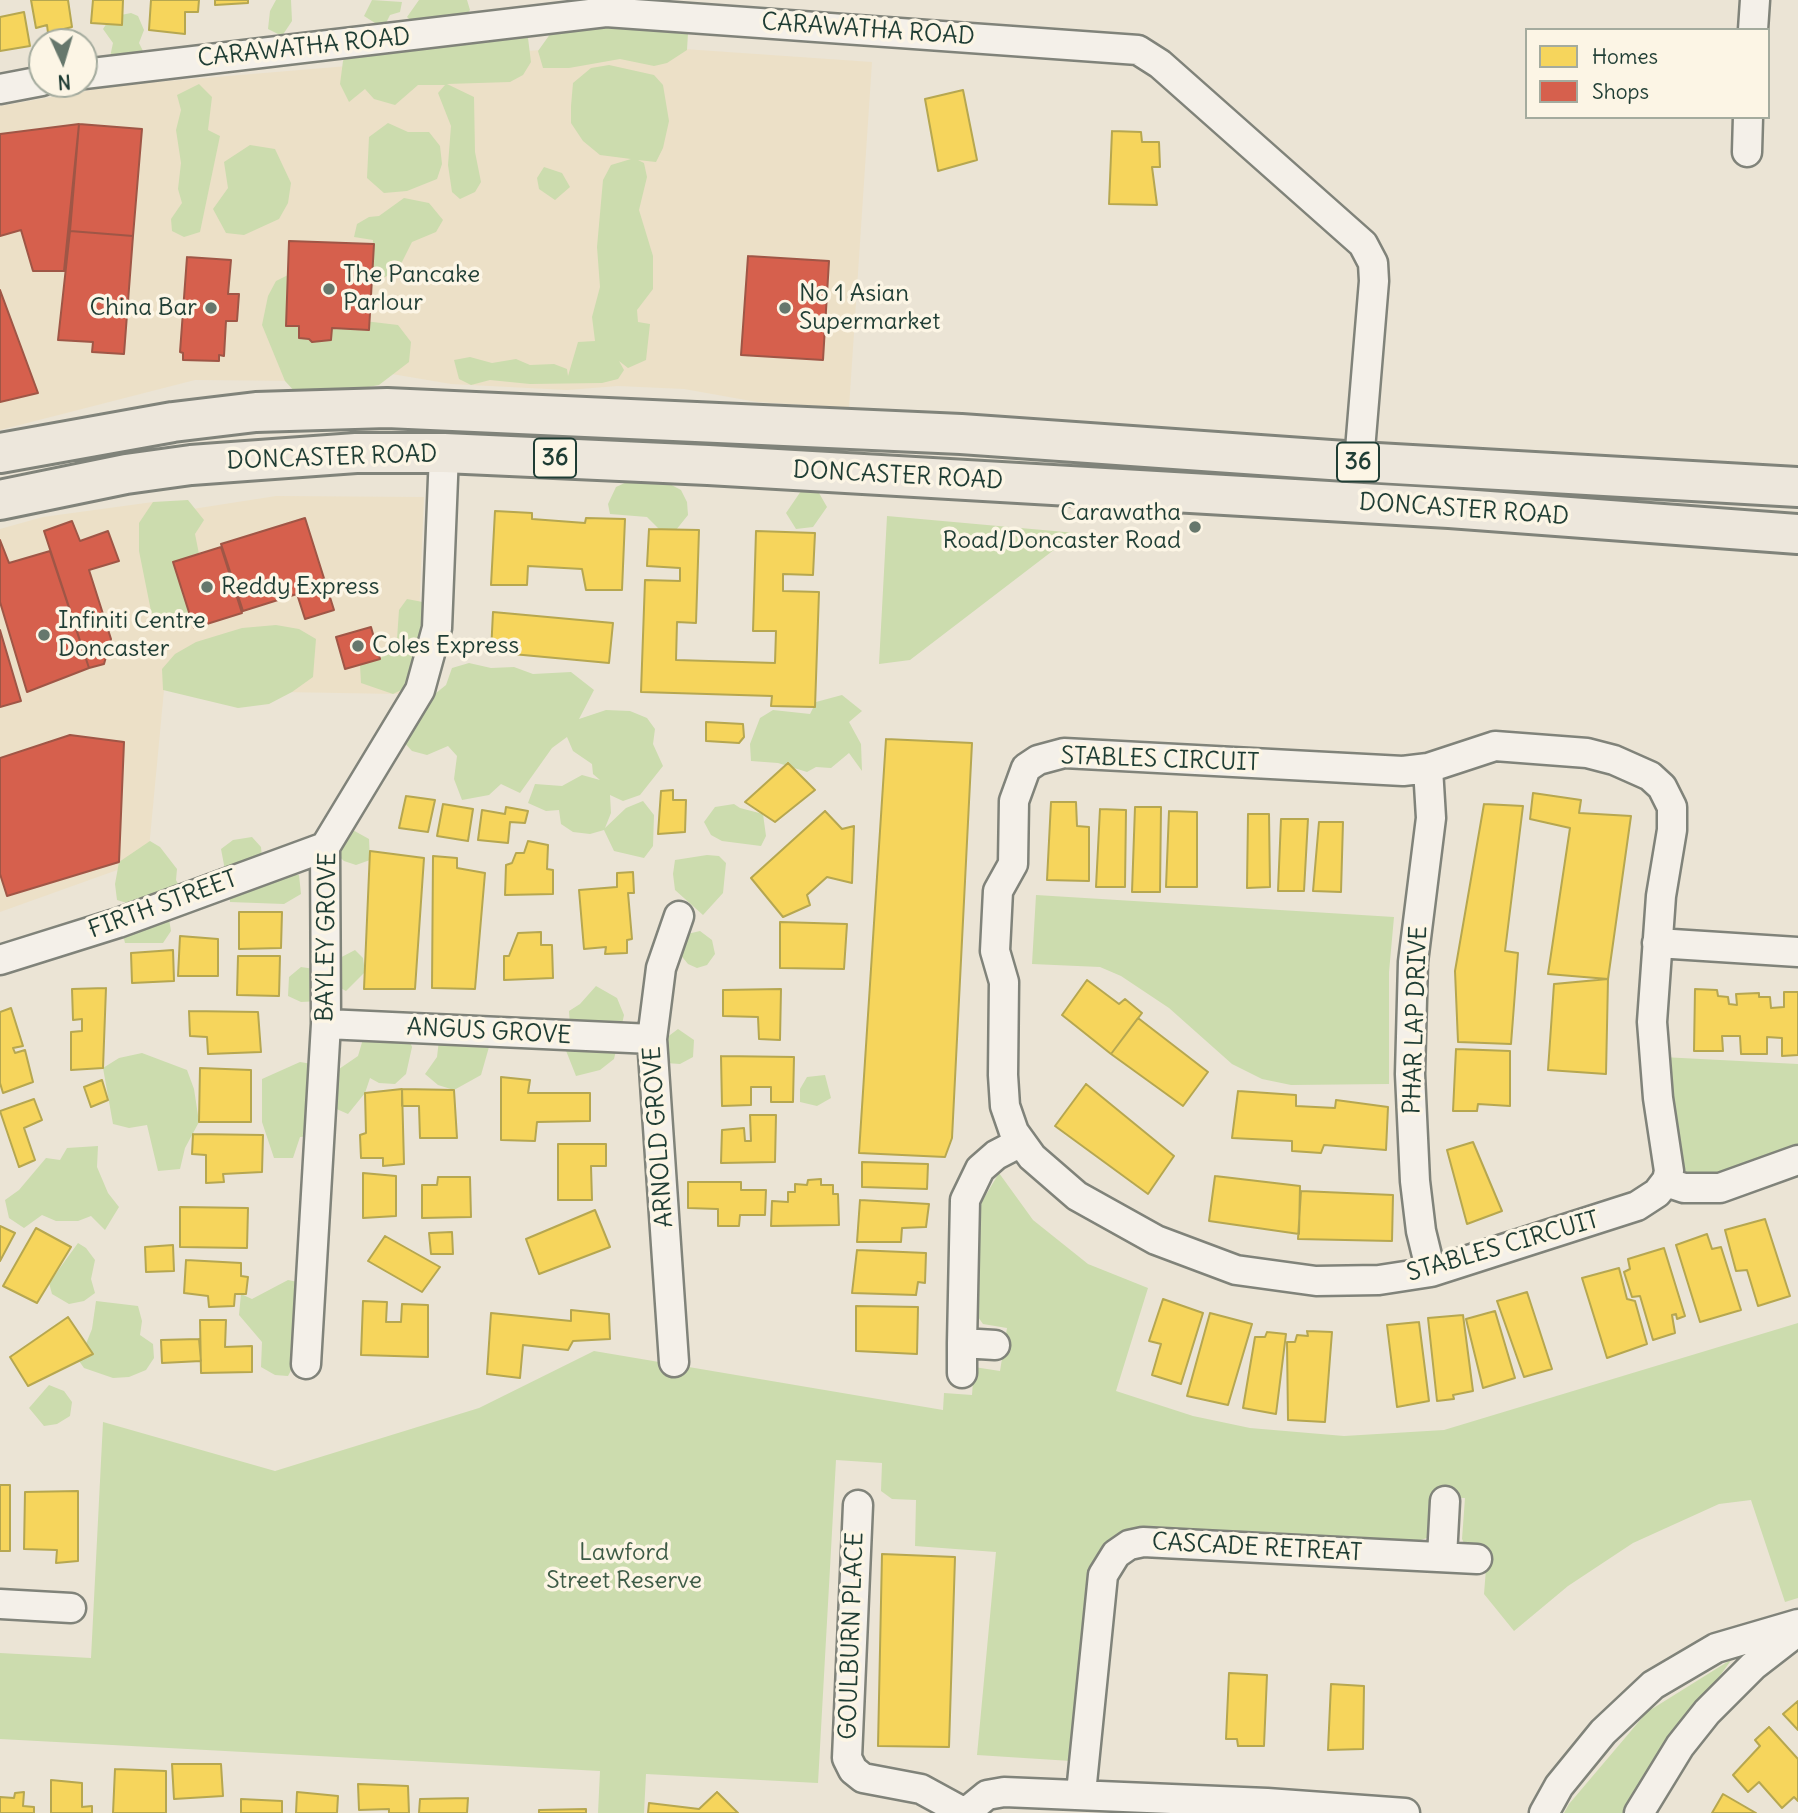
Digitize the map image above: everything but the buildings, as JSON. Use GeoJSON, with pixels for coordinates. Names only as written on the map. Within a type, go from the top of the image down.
{"type":"FeatureCollection","features":[{"type":"Feature","properties":{"kind":"main road","name":"DONCASTER ROAD"},"geometry":{"type":"LineString","coordinates":[[0,453],[173,422],[228,415],[375,408],[961,434],[1359,462],[1798,487]]}},
{"type":"Feature","properties":{"kind":"main road","name":"DONCASTER ROAD"},"geometry":{"type":"LineString","coordinates":[[0,499],[126,474],[191,465],[356,453],[444,453],[721,466],[1355,503],[1798,534]]}},
{"type":"Feature","properties":{"kind":"main road"},"geometry":{"type":"LineString","coordinates":[[1355,503],[1359,462]]}},
{"type":"Feature","properties":{"kind":"street"},"geometry":{"type":"LineString","coordinates":[[1753,28],[1755,0]]}},
{"type":"Feature","properties":{"kind":"street","name":"CARAWATHA ROAD"},"geometry":{"type":"LineString","coordinates":[[98,72],[605,6],[1138,50],[1160,64],[1363,244],[1373,262],[1374,281],[1359,462]]}},
{"type":"Feature","properties":{"kind":"street"},"geometry":{"type":"LineString","coordinates":[[0,89],[28,84]]}},
{"type":"Feature","properties":{"kind":"street"},"geometry":{"type":"LineString","coordinates":[[1747,152],[1748,119]]}},
{"type":"Feature","properties":{"kind":"street","name":"BAYLEY GROVE"},"geometry":{"type":"LineString","coordinates":[[306,1364],[326,1024],[325,847],[420,690],[437,628],[444,453]]}},
{"type":"Feature","properties":{"kind":"street","name":"STABLES CIRCUIT"},"geometry":{"type":"LineString","coordinates":[[1495,746],[1587,753],[1614,760],[1650,776],[1662,787],[1673,817],[1657,943],[1652,1022],[1658,1098],[1668,1158],[1666,1182],[1649,1199],[1637,1206],[1431,1272],[1348,1282],[1282,1278],[1236,1270],[1156,1240],[1103,1213],[1052,1176],[1014,1132],[1005,1106],[1004,982],[995,951],[998,891],[1013,864],[1014,801],[1026,768],[1038,760],[1064,753],[1403,771],[1428,768],[1495,746]]}},
{"type":"Feature","properties":{"kind":"street","name":"PHAR LAP DRIVE"},"geometry":{"type":"LineString","coordinates":[[1428,768],[1431,818],[1413,962],[1410,1074],[1415,1181],[1421,1231],[1431,1272]]}},
{"type":"Feature","properties":{"kind":"street","name":"FIRTH STREET"},"geometry":{"type":"LineString","coordinates":[[0,960],[118,923],[325,847]]}},
{"type":"Feature","properties":{"kind":"street","name":"ARNOLD GROVE"},"geometry":{"type":"LineString","coordinates":[[674,1362],[652,1039],[661,968],[679,916]]}},
{"type":"Feature","properties":{"kind":"street"},"geometry":{"type":"LineString","coordinates":[[1657,943],[1798,952]]}},
{"type":"Feature","properties":{"kind":"street","name":"ANGUS GROVE"},"geometry":{"type":"LineString","coordinates":[[326,1024],[652,1039]]}},
{"type":"Feature","properties":{"kind":"street"},"geometry":{"type":"LineString","coordinates":[[962,1373],[964,1214],[967,1189],[980,1169],[996,1155],[1021,1142]]}},
{"type":"Feature","properties":{"kind":"street"},"geometry":{"type":"LineString","coordinates":[[1666,1182],[1684,1188],[1712,1189],[1732,1185],[1798,1160]]}},
{"type":"Feature","properties":{"kind":"street"},"geometry":{"type":"LineString","coordinates":[[962,1343],[995,1345]]}},
{"type":"Feature","properties":{"kind":"street"},"geometry":{"type":"LineString","coordinates":[[1442,1557],[1445,1501]]}},
{"type":"Feature","properties":{"kind":"street","name":"GOULBURN PLACE"},"geometry":{"type":"LineString","coordinates":[[858,1505],[848,1758],[853,1770],[863,1778],[921,1789],[965,1813]]}},
{"type":"Feature","properties":{"kind":"street","name":"CASCADE RETREAT"},"geometry":{"type":"LineString","coordinates":[[1080,1793],[1103,1575],[1116,1554],[1129,1545],[1143,1542],[1478,1559]]}},
{"type":"Feature","properties":{"kind":"street"},"geometry":{"type":"LineString","coordinates":[[0,1604],[71,1608]]}},
{"type":"Feature","properties":{"kind":"street"},"geometry":{"type":"LineString","coordinates":[[1544,1813],[1559,1786],[1603,1732],[1653,1685],[1716,1648],[1798,1624]]}},
{"type":"Feature","properties":{"kind":"street"},"geometry":{"type":"LineString","coordinates":[[1639,1813],[1680,1746],[1707,1712],[1753,1666],[1798,1631]]}},
{"type":"Feature","properties":{"kind":"street"},"geometry":{"type":"LineString","coordinates":[[965,1813],[986,1795],[1004,1792],[1080,1793],[1266,1808],[1405,1813]]}},
{"type":"Feature","properties":{"kind":"shaded area"},"geometry":{"type":"Polygon","coordinates":[[[612,44],[872,62],[849,408],[757,402],[684,389],[618,386],[567,390],[451,384],[386,373],[301,381],[195,380],[0,430],[0,106],[46,98],[98,98],[98,89],[612,44]]]}},
{"type":"Feature","properties":{"kind":"shaded area"},"geometry":{"type":"Polygon","coordinates":[[[276,496],[424,497],[418,643],[399,694],[164,690],[148,859],[0,912],[0,529],[43,517],[153,502],[154,515],[276,496]]]}},
{"type":"Feature","properties":{"kind":"green space"},"geometry":{"type":"Polygon","coordinates":[[[276,0],[291,0],[292,21],[282,36],[268,29],[270,11],[276,0]]]}},
{"type":"Feature","properties":{"kind":"green space"},"geometry":{"type":"Polygon","coordinates":[[[372,0],[402,2],[400,12],[390,15],[386,23],[375,23],[364,16],[372,0]]]}},
{"type":"Feature","properties":{"kind":"green space"},"geometry":{"type":"Polygon","coordinates":[[[419,0],[467,0],[470,10],[460,22],[419,28],[407,17],[419,0]]]}},
{"type":"Feature","properties":{"kind":"green space"},"geometry":{"type":"Polygon","coordinates":[[[568,9],[668,26],[688,33],[687,50],[667,63],[654,66],[620,59],[569,68],[543,68],[538,51],[568,9]]]}},
{"type":"Feature","properties":{"kind":"green space"},"geometry":{"type":"Polygon","coordinates":[[[131,13],[138,16],[144,30],[139,43],[143,51],[138,58],[110,57],[113,43],[103,29],[111,17],[131,13]]]}},
{"type":"Feature","properties":{"kind":"green space"},"geometry":{"type":"Polygon","coordinates":[[[501,31],[528,38],[531,62],[523,75],[510,82],[447,84],[474,97],[475,152],[481,182],[475,192],[460,199],[452,192],[448,165],[451,126],[438,93],[445,85],[418,85],[395,105],[374,99],[365,89],[349,102],[340,84],[343,61],[352,43],[501,31]]]}},
{"type":"Feature","properties":{"kind":"green space"},"geometry":{"type":"Polygon","coordinates":[[[609,65],[654,75],[663,85],[669,121],[663,148],[656,162],[638,160],[644,163],[647,177],[639,210],[653,256],[653,289],[637,310],[638,322],[650,324],[646,360],[628,368],[619,361],[624,370],[618,379],[602,383],[530,384],[490,380],[471,385],[459,379],[454,360],[470,357],[492,363],[516,359],[530,365],[554,364],[567,369],[568,376],[578,342],[595,341],[592,317],[600,287],[597,247],[603,180],[611,165],[631,159],[600,155],[583,141],[571,123],[571,106],[573,83],[591,68],[609,65]]]}},
{"type":"Feature","properties":{"kind":"green space"},"geometry":{"type":"Polygon","coordinates":[[[199,84],[212,97],[208,130],[220,136],[200,232],[184,237],[172,231],[171,219],[182,203],[178,189],[181,163],[176,130],[181,110],[177,95],[199,84]]]}},
{"type":"Feature","properties":{"kind":"green space"},"geometry":{"type":"Polygon","coordinates":[[[388,123],[408,132],[429,132],[440,146],[442,164],[437,179],[407,191],[384,193],[367,178],[369,137],[388,123]]]}},
{"type":"Feature","properties":{"kind":"green space"},"geometry":{"type":"Polygon","coordinates":[[[250,145],[275,149],[291,183],[288,203],[279,219],[244,235],[226,233],[213,209],[228,188],[224,162],[250,145]]]}},
{"type":"Feature","properties":{"kind":"green space"},"geometry":{"type":"Polygon","coordinates":[[[544,167],[562,173],[570,187],[555,200],[539,189],[537,178],[544,167]]]}},
{"type":"Feature","properties":{"kind":"green space"},"geometry":{"type":"Polygon","coordinates":[[[404,198],[429,203],[443,220],[436,232],[412,242],[398,270],[385,277],[372,272],[373,240],[354,237],[357,224],[369,217],[379,216],[404,198]]]}},
{"type":"Feature","properties":{"kind":"green space"},"geometry":{"type":"Polygon","coordinates":[[[288,275],[356,320],[398,325],[411,342],[409,362],[379,385],[341,392],[297,394],[285,381],[262,325],[268,296],[276,281],[288,275]]]}},
{"type":"Feature","properties":{"kind":"green space"},"geometry":{"type":"Polygon","coordinates":[[[633,474],[651,474],[681,490],[687,502],[688,515],[676,530],[659,529],[647,517],[610,514],[608,504],[616,487],[629,481],[633,474]]]}},
{"type":"Feature","properties":{"kind":"green space"},"geometry":{"type":"Polygon","coordinates":[[[801,491],[819,493],[827,507],[813,527],[796,529],[786,513],[801,491]]]}},
{"type":"Feature","properties":{"kind":"green space"},"geometry":{"type":"Polygon","coordinates":[[[188,500],[204,520],[195,534],[199,554],[191,619],[152,616],[139,551],[139,523],[153,502],[188,500]]]}},
{"type":"Feature","properties":{"kind":"green space"},"geometry":{"type":"Polygon","coordinates":[[[887,516],[1076,533],[910,660],[879,664],[887,516]]]}},
{"type":"Feature","properties":{"kind":"green space"},"geometry":{"type":"Polygon","coordinates":[[[407,599],[428,603],[416,683],[393,694],[361,683],[360,665],[380,659],[397,639],[399,610],[407,599]]]}},
{"type":"Feature","properties":{"kind":"green space"},"geometry":{"type":"Polygon","coordinates":[[[276,625],[299,629],[316,639],[313,677],[292,692],[269,704],[238,708],[163,690],[162,669],[175,654],[196,642],[242,628],[276,625]]]}},
{"type":"Feature","properties":{"kind":"green space"},"geometry":{"type":"Polygon","coordinates":[[[469,663],[491,668],[514,667],[533,674],[571,672],[594,690],[579,719],[606,710],[630,711],[647,718],[655,729],[653,744],[663,766],[640,795],[623,801],[610,795],[611,813],[605,828],[626,808],[643,801],[654,815],[653,846],[644,858],[614,851],[604,830],[590,834],[573,832],[561,824],[559,810],[546,811],[528,803],[535,784],[562,786],[582,775],[600,780],[593,774],[592,764],[573,751],[567,737],[552,748],[520,793],[501,784],[489,795],[462,800],[454,779],[457,756],[448,746],[427,755],[412,751],[400,738],[421,705],[446,685],[452,668],[469,663]]]}},
{"type":"Feature","properties":{"kind":"green space"},"geometry":{"type":"Polygon","coordinates":[[[842,695],[862,711],[849,722],[861,744],[862,771],[849,753],[831,768],[816,767],[807,772],[778,763],[751,761],[750,744],[760,718],[773,710],[810,714],[816,702],[842,695]]]}},
{"type":"Feature","properties":{"kind":"green space"},"geometry":{"type":"Polygon","coordinates":[[[734,804],[763,814],[766,836],[761,846],[722,841],[711,835],[704,822],[715,807],[734,804]]]}},
{"type":"Feature","properties":{"kind":"green space"},"geometry":{"type":"Polygon","coordinates":[[[351,829],[369,839],[370,860],[356,865],[344,861],[334,852],[351,829]]]}},
{"type":"Feature","properties":{"kind":"green space"},"geometry":{"type":"Polygon","coordinates":[[[252,837],[261,847],[263,869],[225,870],[221,849],[233,840],[252,837]]]}},
{"type":"Feature","properties":{"kind":"green space"},"geometry":{"type":"Polygon","coordinates":[[[150,841],[160,847],[177,869],[176,880],[184,896],[150,910],[117,900],[115,884],[119,862],[150,841]]]}},
{"type":"Feature","properties":{"kind":"green space"},"geometry":{"type":"Polygon","coordinates":[[[719,856],[726,863],[723,893],[703,915],[675,890],[673,874],[675,860],[719,856]]]}},
{"type":"Feature","properties":{"kind":"green space"},"geometry":{"type":"Polygon","coordinates":[[[272,875],[299,875],[301,894],[284,904],[230,902],[229,885],[272,875]]]}},
{"type":"Feature","properties":{"kind":"green space"},"geometry":{"type":"Polygon","coordinates":[[[1036,895],[1394,917],[1389,972],[1389,1084],[1291,1085],[1262,1079],[1232,1064],[1169,1008],[1121,976],[1100,967],[1032,964],[1036,895]]]}},
{"type":"Feature","properties":{"kind":"green space"},"geometry":{"type":"Polygon","coordinates":[[[169,919],[171,931],[163,943],[125,943],[121,926],[169,919]]]}},
{"type":"Feature","properties":{"kind":"green space"},"geometry":{"type":"Polygon","coordinates":[[[700,931],[712,940],[715,954],[707,965],[697,968],[688,964],[679,953],[683,935],[700,931]]]}},
{"type":"Feature","properties":{"kind":"green space"},"geometry":{"type":"Polygon","coordinates":[[[355,950],[363,958],[365,972],[346,991],[333,984],[332,962],[355,950]]]}},
{"type":"Feature","properties":{"kind":"green space"},"geometry":{"type":"Polygon","coordinates":[[[301,967],[321,970],[320,1001],[301,1002],[288,996],[289,977],[301,967]]]}},
{"type":"Feature","properties":{"kind":"green space"},"geometry":{"type":"Polygon","coordinates":[[[596,986],[617,998],[624,1015],[619,1038],[614,1059],[600,1070],[576,1076],[563,1043],[570,1026],[569,1011],[580,1004],[596,986]]]}},
{"type":"Feature","properties":{"kind":"green space"},"geometry":{"type":"Polygon","coordinates":[[[678,1029],[694,1040],[693,1057],[680,1064],[666,1063],[666,1038],[678,1029]]]}},
{"type":"Feature","properties":{"kind":"green space"},"geometry":{"type":"Polygon","coordinates":[[[407,1034],[412,1047],[406,1074],[395,1084],[379,1083],[370,1078],[365,1093],[348,1114],[332,1107],[332,1134],[300,1137],[293,1158],[274,1158],[262,1122],[262,1079],[300,1062],[318,1065],[323,1080],[358,1056],[363,1039],[407,1034]]]}},
{"type":"Feature","properties":{"kind":"green space"},"geometry":{"type":"Polygon","coordinates":[[[472,1036],[489,1047],[481,1075],[454,1090],[438,1085],[425,1074],[437,1057],[439,1040],[472,1036]]]}},
{"type":"Feature","properties":{"kind":"green space"},"geometry":{"type":"Polygon","coordinates":[[[142,1053],[187,1070],[194,1089],[199,1122],[185,1148],[180,1169],[158,1171],[147,1125],[129,1128],[113,1124],[103,1068],[119,1058],[142,1053]]]}},
{"type":"Feature","properties":{"kind":"green space"},"geometry":{"type":"Polygon","coordinates":[[[1662,1057],[1798,1064],[1798,1152],[1696,1181],[1682,1169],[1662,1057]]]}},
{"type":"Feature","properties":{"kind":"green space"},"geometry":{"type":"Polygon","coordinates":[[[825,1075],[831,1098],[817,1106],[800,1102],[800,1089],[807,1077],[825,1075]]]}},
{"type":"Feature","properties":{"kind":"green space"},"geometry":{"type":"Polygon","coordinates":[[[98,1146],[97,1167],[108,1193],[119,1207],[105,1230],[91,1216],[78,1221],[56,1221],[42,1215],[24,1228],[9,1218],[5,1200],[19,1190],[46,1158],[60,1160],[67,1148],[98,1146]]]}},
{"type":"Feature","properties":{"kind":"green space","name":"Lawford Street Reserve"},"geometry":{"type":"Polygon","coordinates":[[[999,1173],[1033,1220],[1088,1264],[1148,1288],[1116,1391],[1193,1416],[1250,1428],[1344,1436],[1444,1430],[1798,1323],[1798,1598],[1785,1602],[1751,1500],[1719,1504],[1633,1543],[1568,1586],[1514,1631],[1484,1594],[1487,1556],[1466,1547],[1462,1539],[1465,1498],[1434,1497],[1432,1528],[1427,1538],[1414,1542],[1126,1534],[1071,1761],[977,1755],[996,1552],[915,1546],[916,1500],[892,1499],[881,1491],[882,1463],[836,1460],[818,1783],[646,1774],[644,1813],[598,1813],[600,1771],[0,1739],[0,1653],[91,1658],[103,1422],[275,1471],[479,1408],[594,1351],[943,1410],[944,1393],[972,1395],[974,1367],[1000,1371],[1007,1328],[983,1324],[971,1307],[978,1208],[999,1173]]]}},
{"type":"Feature","properties":{"kind":"green space"},"geometry":{"type":"Polygon","coordinates":[[[78,1243],[86,1248],[95,1260],[91,1279],[95,1293],[84,1301],[69,1304],[52,1294],[49,1283],[78,1243]]]}},
{"type":"Feature","properties":{"kind":"green space"},"geometry":{"type":"Polygon","coordinates":[[[288,1280],[303,1283],[297,1359],[288,1376],[275,1375],[261,1367],[262,1342],[239,1315],[241,1294],[252,1299],[288,1280]]]}},
{"type":"Feature","properties":{"kind":"green space"},"geometry":{"type":"Polygon","coordinates":[[[96,1301],[138,1306],[142,1321],[140,1335],[153,1344],[154,1358],[146,1370],[129,1377],[113,1378],[84,1368],[79,1361],[92,1329],[96,1301]]]}},
{"type":"Feature","properties":{"kind":"green space"},"geometry":{"type":"Polygon","coordinates":[[[49,1385],[64,1391],[72,1402],[70,1416],[57,1424],[44,1426],[29,1408],[49,1385]]]}},
{"type":"Feature","properties":{"kind":"green space"},"geometry":{"type":"Polygon","coordinates":[[[1732,1659],[1631,1800],[1625,1813],[1564,1813],[1647,1712],[1732,1659]]]}},
{"type":"Feature","properties":{"kind":"place","name":"The Pancake Parlour"},"geometry":{"type":"Point","coordinates":[329,289]}},
{"type":"Feature","properties":{"kind":"place","name":"China Bar"},"geometry":{"type":"Point","coordinates":[211,308]}},
{"type":"Feature","properties":{"kind":"place","name":"No 1 Asian Supermarket"},"geometry":{"type":"Point","coordinates":[785,308]}},
{"type":"Feature","properties":{"kind":"place","name":"Carawatha Road/Doncaster Road"},"geometry":{"type":"Point","coordinates":[1195,527]}},
{"type":"Feature","properties":{"kind":"place","name":"Reddy Express"},"geometry":{"type":"Point","coordinates":[207,587]}},
{"type":"Feature","properties":{"kind":"place","name":"Infiniti Centre Doncaster"},"geometry":{"type":"Point","coordinates":[44,635]}},
{"type":"Feature","properties":{"kind":"place","name":"Coles Express"},"geometry":{"type":"Point","coordinates":[358,646]}}]}
